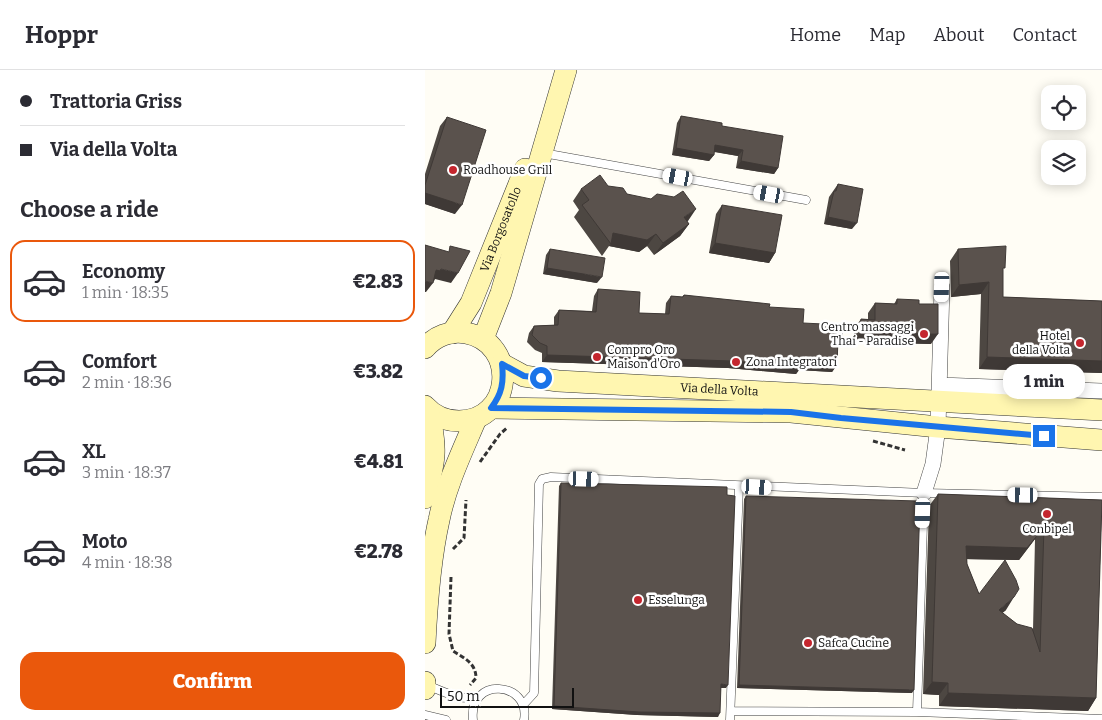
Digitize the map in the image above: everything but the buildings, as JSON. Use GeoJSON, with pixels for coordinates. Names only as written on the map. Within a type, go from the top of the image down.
{"type":"FeatureCollection","features":[{"type":"Feature","properties":{"kind":"main road","name":"Via Borgosatollo"},"geometry":{"type":"LineString","coordinates":[[483,339],[501,293],[566,70]]}},
{"type":"Feature","properties":{"kind":"main road","name":"Via Borgosatollo"},"geometry":{"type":"LineString","coordinates":[[451,332],[471,303],[521,176],[549,126]]}},
{"type":"Feature","properties":{"kind":"main road"},"geometry":{"type":"LineString","coordinates":[[426,345],[451,332],[473,334],[483,339]]}},
{"type":"Feature","properties":{"kind":"main road","name":"Via della Volta"},"geometry":{"type":"LineString","coordinates":[[483,339],[491,346],[502,364],[524,376],[558,381],[940,393],[1102,410]]}},
{"type":"Feature","properties":{"kind":"main road"},"geometry":{"type":"LineString","coordinates":[[425,643],[432,559],[439,518],[453,470],[483,413],[498,399],[504,376],[502,364]]}},
{"type":"Feature","properties":{"kind":"main road","name":"Via della Volta"},"geometry":{"type":"LineString","coordinates":[[427,408],[446,420],[466,421],[483,413],[791,412],[938,427],[1102,440]]}},
{"type":"Feature","properties":{"kind":"main road","name":"Via della Volta"},"geometry":{"type":"LineString","coordinates":[[425,498],[434,465],[435,446],[427,408]]}},
{"type":"Feature","properties":{"kind":"street"},"geometry":{"type":"LineString","coordinates":[[924,493],[933,464],[938,427],[942,287]]}},
{"type":"Feature","properties":{"kind":"street","name":"Via della Volta"},"geometry":{"type":"LineString","coordinates":[[940,393],[1102,391]]}},
{"type":"Feature","properties":{"kind":"lane"},"geometry":{"type":"LineString","coordinates":[[541,153],[806,200]]}},
{"type":"Feature","properties":{"kind":"lane"},"geometry":{"type":"LineString","coordinates":[[523,705],[534,693],[539,484],[542,478],[924,493],[1102,497]]}},
{"type":"Feature","properties":{"kind":"lane"},"geometry":{"type":"LineString","coordinates":[[731,720],[739,486]]}},
{"type":"Feature","properties":{"kind":"lane"},"geometry":{"type":"LineString","coordinates":[[917,712],[924,493]]}},
{"type":"Feature","properties":{"kind":"lane"},"geometry":{"type":"LineString","coordinates":[[425,685],[468,699],[477,698],[490,690],[505,689],[513,693],[523,705],[523,720]]}},
{"type":"Feature","properties":{"kind":"lane"},"geometry":{"type":"LineString","coordinates":[[473,720],[472,712],[477,698]]}},
{"type":"Feature","properties":{"kind":"lane"},"geometry":{"type":"LineString","coordinates":[[731,711],[917,712],[1102,718]]}},
{"type":"Feature","properties":{"kind":"lane"},"geometry":{"type":"LineString","coordinates":[[425,715],[446,720]]}},
{"type":"Feature","properties":{"kind":"path"},"geometry":{"type":"LineString","coordinates":[[477,467],[500,434],[511,425]]}},
{"type":"Feature","properties":{"kind":"path"},"geometry":{"type":"LineString","coordinates":[[452,550],[464,538],[466,498]]}},
{"type":"Feature","properties":{"kind":"path"},"geometry":{"type":"LineString","coordinates":[[451,569],[449,634],[451,643],[453,651],[468,660],[476,674],[472,683],[461,687],[458,697]]}},
{"type":"Feature","properties":{"kind":"place","name":"Roadhouse Grill"},"geometry":{"type":"Point","coordinates":[453,170]}},
{"type":"Feature","properties":{"kind":"place","name":"Centro massaggi Thai - Paradise"},"geometry":{"type":"Point","coordinates":[924,334]}},
{"type":"Feature","properties":{"kind":"place","name":"Hotel della Volta"},"geometry":{"type":"Point","coordinates":[1080,343]}},
{"type":"Feature","properties":{"kind":"place","name":"Compro Oro Maison d'Oro"},"geometry":{"type":"Point","coordinates":[597,357]}},
{"type":"Feature","properties":{"kind":"place","name":"Zona Integratori"},"geometry":{"type":"Point","coordinates":[736,362]}},
{"type":"Feature","properties":{"kind":"place","name":"Conbipel"},"geometry":{"type":"Point","coordinates":[1047,514]}},
{"type":"Feature","properties":{"kind":"place","name":"Esselunga"},"geometry":{"type":"Point","coordinates":[638,600]}},
{"type":"Feature","properties":{"kind":"place","name":"Safca Cucine"},"geometry":{"type":"Point","coordinates":[808,643]}},
{"type":"Feature","properties":{"kind":"route"},"geometry":{"type":"LineString","coordinates":[[541,378],[524,376],[502,364],[504,376],[502,388],[498,399],[491,408],[791,412],[1044,436]]}}]}
